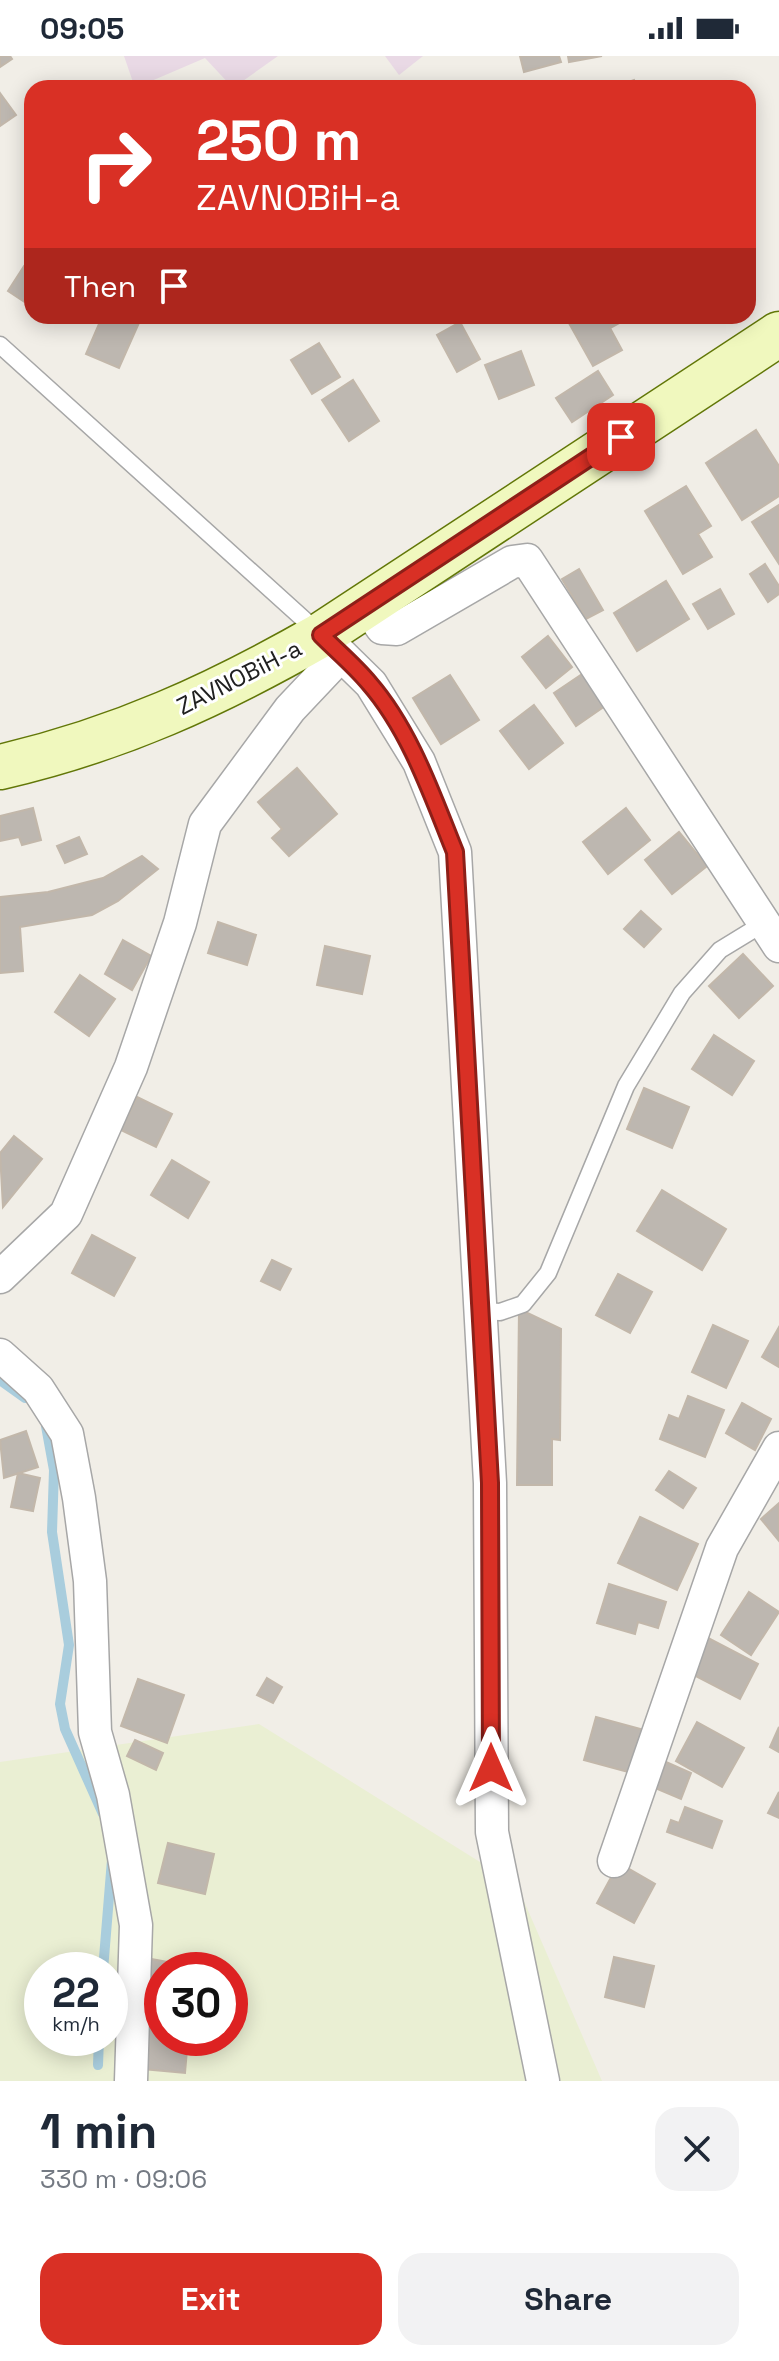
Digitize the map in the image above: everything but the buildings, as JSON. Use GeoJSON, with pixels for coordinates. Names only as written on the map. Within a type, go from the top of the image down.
{"type":"FeatureCollection","features":[{"type":"Feature","properties":{"kind":"main road","name":"ZAVNOBiH-a"},"geometry":{"type":"LineString","coordinates":[[0,767],[117,736],[247,677],[331,645],[365,604],[779,334]]}},
{"type":"Feature","properties":{"kind":"street"},"geometry":{"type":"LineString","coordinates":[[365,604],[382,628],[397,629],[512,562],[527,560],[771,934]]}},
{"type":"Feature","properties":{"kind":"street"},"geometry":{"type":"LineString","coordinates":[[0,1277],[66,1214],[131,1067],[180,923],[205,824],[290,709],[331,645],[371,684],[419,762],[455,852],[490,1483],[492,1832],[543,2081]]}},
{"type":"Feature","properties":{"kind":"street"},"geometry":{"type":"LineString","coordinates":[[0,1355],[38,1389],[67,1434],[79,1498],[90,1581],[95,1732],[113,1795],[136,1925],[131,2081]]}},
{"type":"Feature","properties":{"kind":"street"},"geometry":{"type":"LineString","coordinates":[[614,1861],[722,1548],[779,1448]]}},
{"type":"Feature","properties":{"kind":"lane"},"geometry":{"type":"LineString","coordinates":[[0,345],[331,645]]}},
{"type":"Feature","properties":{"kind":"lane"},"geometry":{"type":"LineString","coordinates":[[481,1311],[500,1312],[523,1304],[548,1273],[626,1086],[682,993],[720,950],[771,934]]}},
{"type":"Feature","properties":{"kind":"shaded area"},"geometry":{"type":"Polygon","coordinates":[[[124,56],[278,56],[244,80],[226,80],[205,58],[154,80],[132,80],[124,56]]]}},
{"type":"Feature","properties":{"kind":"shaded area"},"geometry":{"type":"Polygon","coordinates":[[[385,56],[423,56],[399,75],[385,56]]]}},
{"type":"Feature","properties":{"kind":"green space"},"geometry":{"type":"Polygon","coordinates":[[[259,1724],[517,1885],[602,2081],[0,2081],[0,1762],[259,1724]]]}},
{"type":"Feature","properties":{"kind":"waterway"},"geometry":{"type":"LineString","coordinates":[[0,1380],[25,1398]]}},
{"type":"Feature","properties":{"kind":"waterway"},"geometry":{"type":"LineString","coordinates":[[46,1426],[54,1470],[52,1532],[69,1645],[60,1704],[65,1729],[103,1814]]}},
{"type":"Feature","properties":{"kind":"waterway"},"geometry":{"type":"LineString","coordinates":[[104,1952],[112,1860]]}},
{"type":"Feature","properties":{"kind":"waterway"},"geometry":{"type":"LineString","coordinates":[[98,2056],[98,2065]]}},
{"type":"Feature","properties":{"kind":"route"},"geometry":{"type":"LineString","coordinates":[[491,1768],[490,1483],[473,1133],[455,852],[419,762],[371,684],[321,635],[621,437]]}}]}
